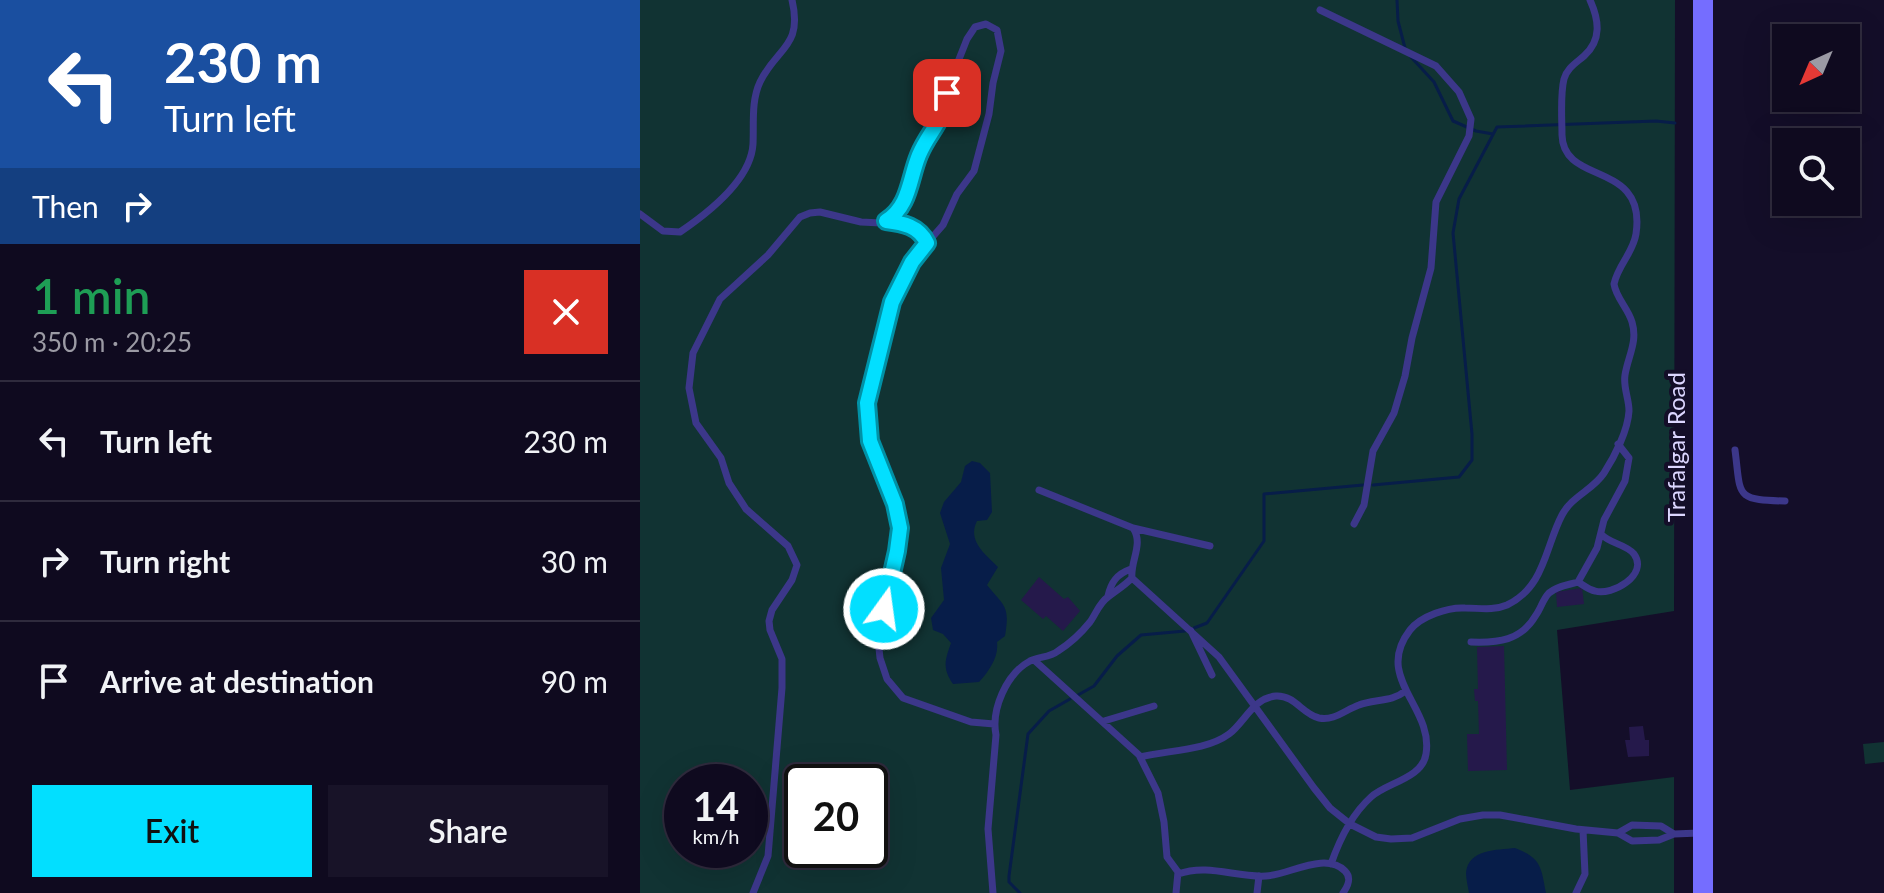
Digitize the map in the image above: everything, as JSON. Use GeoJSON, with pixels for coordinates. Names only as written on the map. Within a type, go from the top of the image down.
{"type":"FeatureCollection","features":[{"type":"Feature","properties":{"kind":"main road","name":"Trafalgar Road"},"geometry":{"type":"LineString","coordinates":[[1703,0],[1703,893]]}},
{"type":"Feature","properties":{"kind":"lane"},"geometry":{"type":"LineString","coordinates":[[640,214],[663,231],[680,232],[743,176],[751,160],[756,94],[794,32],[796,17],[792,0]]}},
{"type":"Feature","properties":{"kind":"lane"},"geometry":{"type":"LineString","coordinates":[[1331,864],[1350,824],[1372,796],[1414,771],[1426,758],[1427,732],[1405,691],[1397,661],[1411,630],[1426,618],[1448,610],[1494,609],[1523,594],[1545,563],[1565,509],[1601,477],[1618,444],[1629,412],[1624,383],[1634,343],[1631,319],[1614,284],[1636,236],[1636,207],[1627,190],[1579,163],[1565,148],[1562,138],[1563,81],[1572,65],[1591,48],[1597,33],[1597,17],[1590,0]]}},
{"type":"Feature","properties":{"kind":"lane"},"geometry":{"type":"LineString","coordinates":[[1320,10],[1436,66],[1450,78],[1471,119],[1469,136],[1436,202],[1431,268],[1409,349],[1405,376],[1394,413],[1373,451],[1364,505],[1354,524]]}},
{"type":"Feature","properties":{"kind":"lane"},"geometry":{"type":"LineString","coordinates":[[886,221],[905,199],[917,158],[944,113],[948,87],[967,39],[975,27],[990,25],[997,30],[1001,51],[974,171],[957,194],[943,225],[912,262],[892,302],[867,403],[870,441],[895,504],[900,528],[880,623],[878,651],[887,679],[903,698],[971,722],[994,724]]}},
{"type":"Feature","properties":{"kind":"lane"},"geometry":{"type":"LineString","coordinates":[[753,893],[768,855],[782,688],[782,659],[769,621],[772,610],[795,575],[797,565],[788,546],[746,509],[729,483],[721,458],[696,423],[689,388],[691,361],[720,299],[770,253],[800,217],[820,212],[871,223],[886,221],[914,228],[927,243]]}},
{"type":"Feature","properties":{"kind":"lane"},"geometry":{"type":"LineString","coordinates":[[1578,582],[1597,548],[1628,469],[1629,458],[1618,444]]}},
{"type":"Feature","properties":{"kind":"lane"},"geometry":{"type":"LineString","coordinates":[[1735,450],[1741,490],[1748,498],[1785,501]]}},
{"type":"Feature","properties":{"kind":"lane"},"geometry":{"type":"LineString","coordinates":[[1039,490],[1133,528],[1210,546]]}},
{"type":"Feature","properties":{"kind":"lane"},"geometry":{"type":"LineString","coordinates":[[1131,574],[1137,549],[1137,535],[1133,528]]}},
{"type":"Feature","properties":{"kind":"lane"},"geometry":{"type":"LineString","coordinates":[[1471,642],[1499,643],[1524,631],[1549,593],[1559,586],[1578,582],[1596,592],[1605,592],[1626,583],[1635,571],[1633,553],[1611,543],[1601,534]]}},
{"type":"Feature","properties":{"kind":"lane"},"geometry":{"type":"LineString","coordinates":[[993,893],[988,829],[996,735],[994,724],[998,705],[1018,671],[1034,659],[1047,658],[1059,651],[1090,622],[1120,573],[1131,574],[1227,667],[1330,808],[1350,824],[1376,837],[1412,838],[1460,819],[1483,815],[1618,833],[1632,841],[1659,840],[1674,834],[1703,832]]}},
{"type":"Feature","properties":{"kind":"lane"},"geometry":{"type":"LineString","coordinates":[[1190,629],[1212,675]]}},
{"type":"Feature","properties":{"kind":"lane"},"geometry":{"type":"LineString","coordinates":[[1034,659],[1140,757],[1158,793],[1167,857],[1178,874],[1176,893]]}},
{"type":"Feature","properties":{"kind":"lane"},"geometry":{"type":"LineString","coordinates":[[1140,757],[1207,743],[1228,735],[1255,706],[1271,697],[1284,697],[1297,702],[1314,716],[1327,718],[1361,704],[1397,697],[1405,691]]}},
{"type":"Feature","properties":{"kind":"lane"},"geometry":{"type":"LineString","coordinates":[[1104,721],[1154,706]]}},
{"type":"Feature","properties":{"kind":"lane"},"geometry":{"type":"LineString","coordinates":[[1618,833],[1632,825],[1661,826],[1674,834]]}},
{"type":"Feature","properties":{"kind":"lane"},"geometry":{"type":"LineString","coordinates":[[1576,893],[1585,874],[1583,830]]}},
{"type":"Feature","properties":{"kind":"lane"},"geometry":{"type":"LineString","coordinates":[[1178,874],[1205,869],[1259,876],[1331,864],[1349,876],[1343,893]]}},
{"type":"Feature","properties":{"kind":"lane"},"geometry":{"type":"LineString","coordinates":[[1257,893],[1259,876]]}},
{"type":"Feature","properties":{"kind":"green space"},"geometry":{"type":"Polygon","coordinates":[[[640,0],[1675,0],[1674,611],[1557,630],[1570,790],[1674,777],[1674,893],[640,893],[640,0]]]}},
{"type":"Feature","properties":{"kind":"green space"},"geometry":{"type":"Polygon","coordinates":[[[1884,742],[1884,762],[1865,764],[1863,744],[1884,742]]]}},
{"type":"Feature","properties":{"kind":"water"},"geometry":{"type":"Polygon","coordinates":[[[972,461],[980,463],[990,473],[992,512],[987,520],[977,521],[974,535],[979,547],[998,567],[987,585],[1002,603],[1007,618],[1005,636],[997,642],[992,664],[979,682],[953,684],[946,664],[951,643],[943,634],[933,630],[931,618],[944,600],[941,568],[950,544],[940,513],[944,502],[961,482],[965,466],[972,461]]]}},
{"type":"Feature","properties":{"kind":"water"},"geometry":{"type":"Polygon","coordinates":[[[1515,848],[1530,855],[1538,864],[1546,893],[1469,893],[1466,873],[1472,859],[1484,852],[1515,848]]]}},
{"type":"Feature","properties":{"kind":"building"},"geometry":{"type":"Polygon","coordinates":[[[1039,577],[1064,599],[1068,597],[1080,611],[1063,631],[1021,600],[1039,577]]]}},
{"type":"Feature","properties":{"kind":"building"},"geometry":{"type":"Polygon","coordinates":[[[1582,588],[1584,604],[1557,607],[1556,592],[1582,588]]]}},
{"type":"Feature","properties":{"kind":"building"},"geometry":{"type":"Polygon","coordinates":[[[1504,646],[1507,770],[1468,771],[1467,734],[1479,734],[1478,701],[1475,701],[1474,689],[1478,689],[1477,647],[1504,646]]]}},
{"type":"Feature","properties":{"kind":"building"},"geometry":{"type":"Polygon","coordinates":[[[1643,726],[1645,740],[1649,740],[1649,756],[1628,757],[1625,740],[1630,740],[1629,727],[1643,726]]]}},
{"type":"Feature","properties":{"kind":"waterway"},"geometry":{"type":"LineString","coordinates":[[1397,0],[1398,21],[1405,48]]}},
{"type":"Feature","properties":{"kind":"waterway"},"geometry":{"type":"LineString","coordinates":[[1411,57],[1434,82],[1453,121],[1476,131],[1493,134]]}},
{"type":"Feature","properties":{"kind":"waterway"},"geometry":{"type":"LineString","coordinates":[[1373,485],[1459,477],[1472,460],[1453,233],[1459,199],[1497,127],[1656,121],[1675,123]]}},
{"type":"Feature","properties":{"kind":"waterway"},"geometry":{"type":"LineString","coordinates":[[1194,628],[1207,623],[1264,541],[1264,494],[1363,485]]}},
{"type":"Feature","properties":{"kind":"waterway"},"geometry":{"type":"LineString","coordinates":[[1078,695],[1094,686],[1117,656],[1141,635],[1185,631]]}},
{"type":"Feature","properties":{"kind":"waterway"},"geometry":{"type":"LineString","coordinates":[[1020,893],[1009,882],[1009,876],[1028,734],[1049,711],[1070,699]]}},
{"type":"Feature","properties":{"kind":"route"},"geometry":{"type":"LineString","coordinates":[[884,609],[900,528],[895,504],[870,441],[867,403],[892,302],[912,262],[927,243],[914,228],[886,221],[905,199],[917,158],[944,113],[947,93]]}}]}
